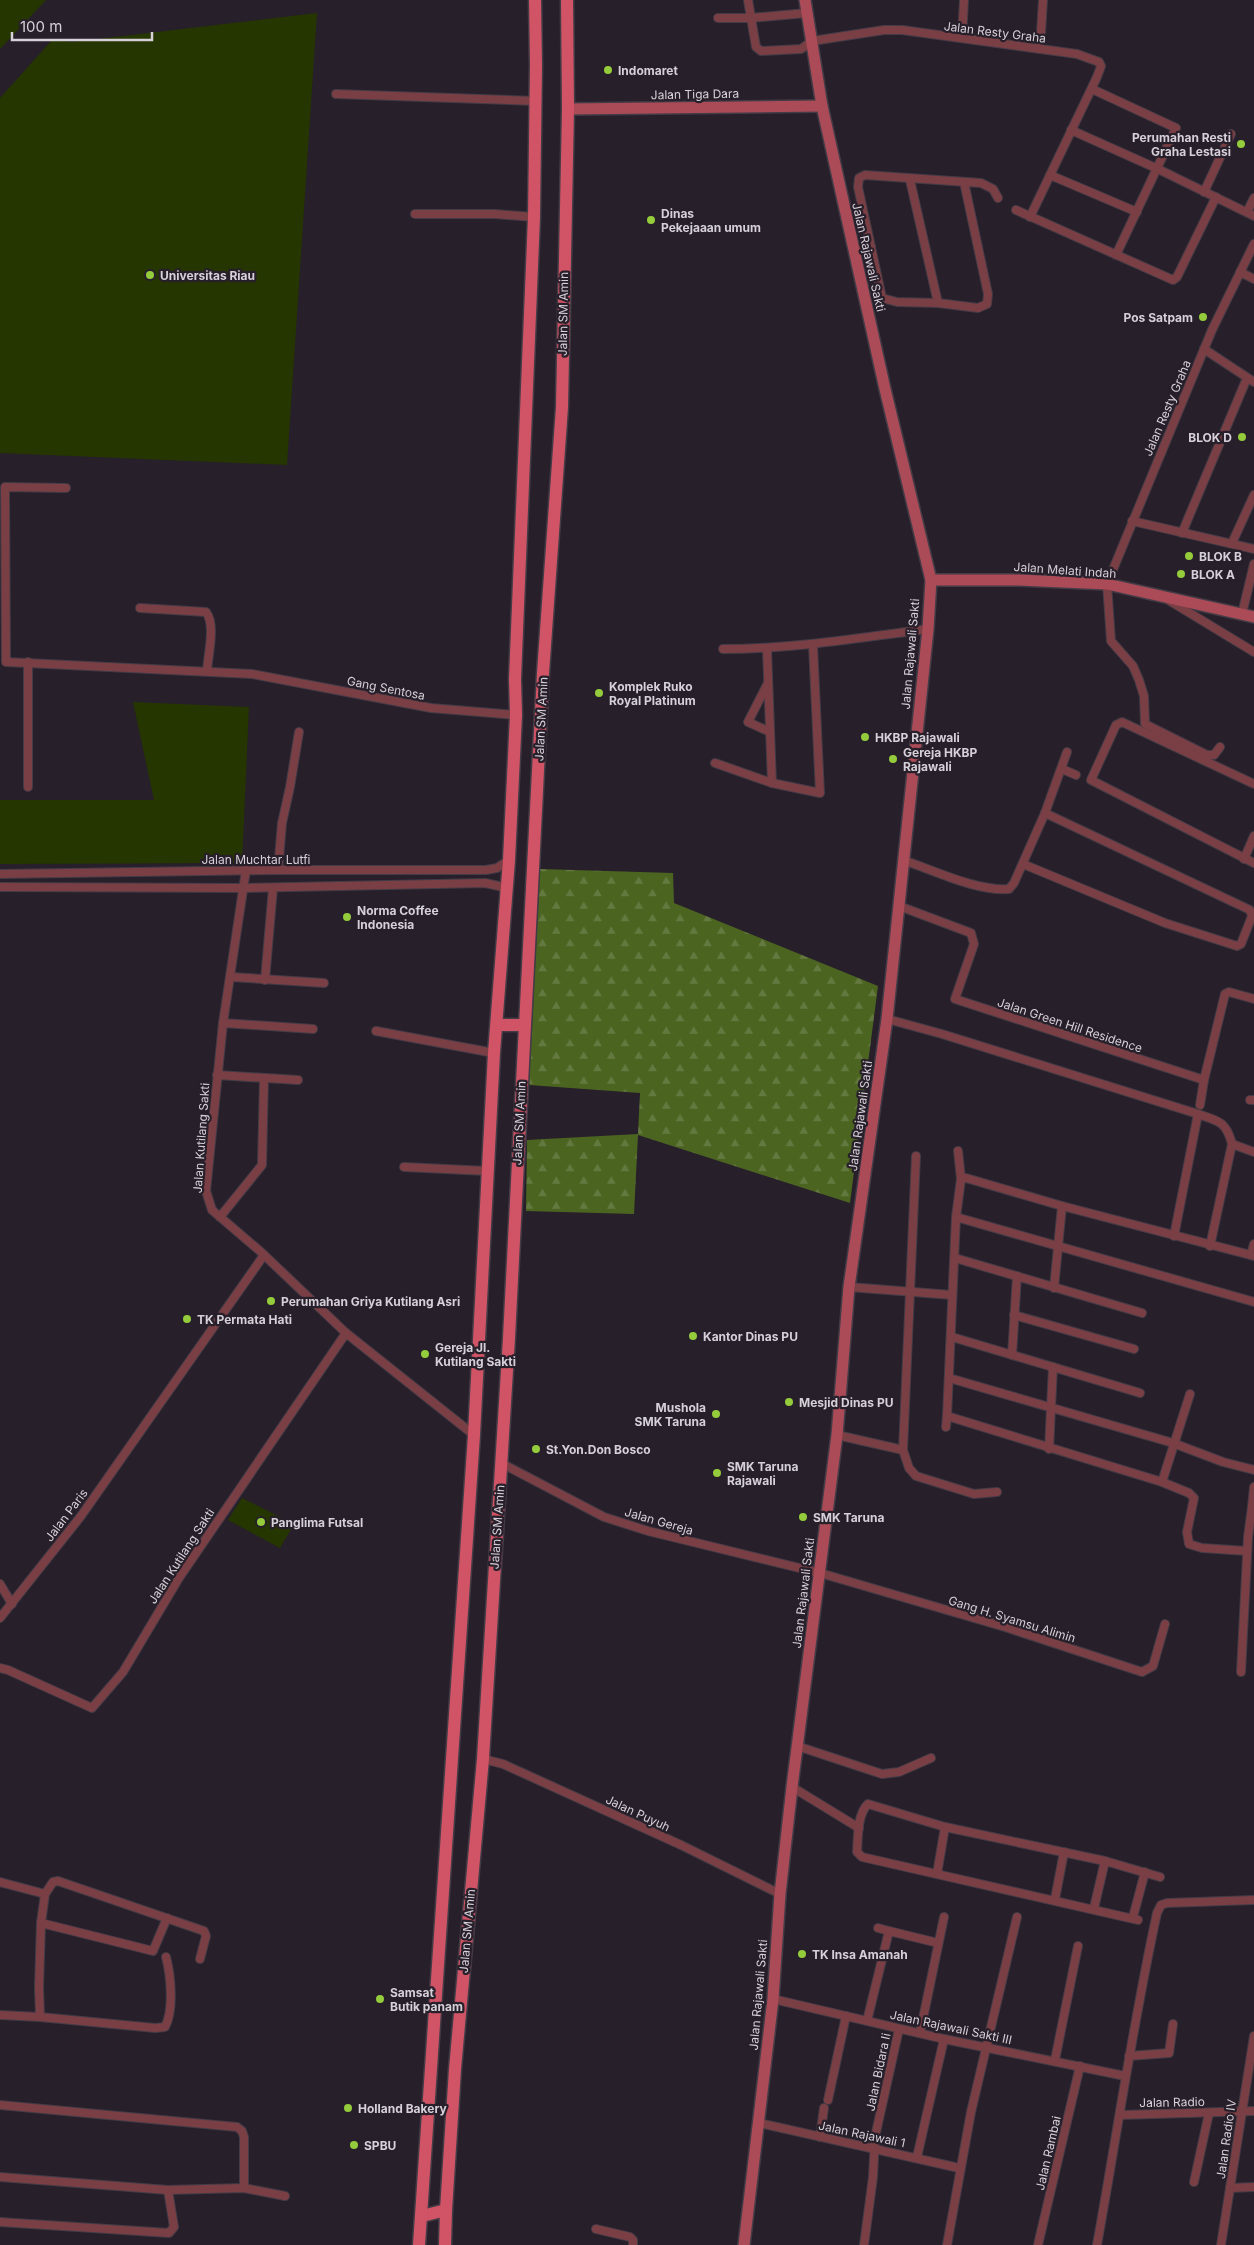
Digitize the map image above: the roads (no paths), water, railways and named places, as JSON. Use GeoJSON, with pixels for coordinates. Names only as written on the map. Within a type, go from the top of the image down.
{"type":"FeatureCollection","features":[{"type":"Feature","properties":{"kind":"main road","name":"Jalan SM Amin"},"geometry":{"type":"LineString","coordinates":[[419,2245],[474,1435],[494,1053],[508,890],[534,217],[536,101],[534,0]]}},
{"type":"Feature","properties":{"kind":"main road","name":"Jalan SM Amin"},"geometry":{"type":"LineString","coordinates":[[445,2245],[455,2069],[483,1759],[512,1282],[543,674],[562,407],[568,110],[567,0]]}},
{"type":"Feature","properties":{"kind":"main road"},"geometry":{"type":"LineString","coordinates":[[497,1026],[524,1025]]}},
{"type":"Feature","properties":{"kind":"main road"},"geometry":{"type":"LineString","coordinates":[[422,2216],[446,2210]]}},
{"type":"Feature","properties":{"kind":"street"},"geometry":{"type":"LineString","coordinates":[[748,0],[750,18]]}},
{"type":"Feature","properties":{"kind":"street","name":"Jalan Rajawali Sakti"},"geometry":{"type":"LineString","coordinates":[[744,2245],[772,1999],[780,1894],[792,1787],[837,1435],[849,1287],[888,1019],[928,629],[931,580],[884,389],[822,106],[805,0]]}},
{"type":"Feature","properties":{"kind":"street"},"geometry":{"type":"LineString","coordinates":[[962,38],[964,0]]}},
{"type":"Feature","properties":{"kind":"street"},"geometry":{"type":"LineString","coordinates":[[1040,49],[1043,0]]}},
{"type":"Feature","properties":{"kind":"street"},"geometry":{"type":"LineString","coordinates":[[718,18],[750,18],[807,13]]}},
{"type":"Feature","properties":{"kind":"street","name":"Jalan Resty Graha"},"geometry":{"type":"LineString","coordinates":[[750,18],[756,47],[759,51],[801,49],[812,41],[893,30],[1077,54],[1099,62],[1100,68],[1092,89],[1030,217]]}},
{"type":"Feature","properties":{"kind":"street"},"geometry":{"type":"LineString","coordinates":[[1092,89],[1176,128],[1116,255]]}},
{"type":"Feature","properties":{"kind":"street"},"geometry":{"type":"LineString","coordinates":[[336,94],[536,101]]}},
{"type":"Feature","properties":{"kind":"street","name":"Jalan Tiga Dara"},"geometry":{"type":"LineString","coordinates":[[568,110],[822,106]]}},
{"type":"Feature","properties":{"kind":"street"},"geometry":{"type":"LineString","coordinates":[[1071,130],[1158,169],[1250,214],[1254,198]]}},
{"type":"Feature","properties":{"kind":"street"},"geometry":{"type":"LineString","coordinates":[[1204,192],[1231,134]]}},
{"type":"Feature","properties":{"kind":"street"},"geometry":{"type":"LineString","coordinates":[[1050,174],[1137,212]]}},
{"type":"Feature","properties":{"kind":"street"},"geometry":{"type":"LineString","coordinates":[[964,182],[988,300],[987,304],[978,308],[938,303],[897,302],[882,298],[858,188],[859,178],[865,175],[910,180],[964,182],[988,186],[993,189],[998,198]]}},
{"type":"Feature","properties":{"kind":"street"},"geometry":{"type":"LineString","coordinates":[[910,180],[938,303]]}},
{"type":"Feature","properties":{"kind":"street"},"geometry":{"type":"LineString","coordinates":[[1016,210],[1175,279],[1216,197]]}},
{"type":"Feature","properties":{"kind":"street"},"geometry":{"type":"LineString","coordinates":[[415,214],[495,214],[534,217]]}},
{"type":"Feature","properties":{"kind":"street","name":"Jalan Resty Graha"},"geometry":{"type":"LineString","coordinates":[[1107,584],[1204,349],[1254,244]]}},
{"type":"Feature","properties":{"kind":"street"},"geometry":{"type":"LineString","coordinates":[[854,252],[871,247]]}},
{"type":"Feature","properties":{"kind":"street"},"geometry":{"type":"LineString","coordinates":[[1240,272],[1254,279]]}},
{"type":"Feature","properties":{"kind":"street"},"geometry":{"type":"LineString","coordinates":[[1182,534],[1250,380],[1204,349]]}},
{"type":"Feature","properties":{"kind":"street","name":"Gang Sentosa"},"geometry":{"type":"LineString","coordinates":[[66,488],[4,487],[6,662],[207,670],[252,674],[431,708],[516,715]]}},
{"type":"Feature","properties":{"kind":"street"},"geometry":{"type":"LineString","coordinates":[[1232,543],[1254,495]]}},
{"type":"Feature","properties":{"kind":"street"},"geometry":{"type":"LineString","coordinates":[[1132,521],[1254,549]]}},
{"type":"Feature","properties":{"kind":"street"},"geometry":{"type":"LineString","coordinates":[[1242,614],[1254,564]]}},
{"type":"Feature","properties":{"kind":"street","name":"Jalan Melati Indah"},"geometry":{"type":"LineString","coordinates":[[931,580],[1019,580],[1107,584],[1254,617]]}},
{"type":"Feature","properties":{"kind":"street"},"geometry":{"type":"LineString","coordinates":[[1107,584],[1111,640],[1133,666],[1140,680],[1144,696],[1145,724],[1207,755],[1214,755],[1220,746]]}},
{"type":"Feature","properties":{"kind":"street"},"geometry":{"type":"LineString","coordinates":[[1166,598],[1254,652]]}},
{"type":"Feature","properties":{"kind":"street"},"geometry":{"type":"LineString","coordinates":[[140,608],[206,612],[210,618],[207,670]]}},
{"type":"Feature","properties":{"kind":"street"},"geometry":{"type":"LineString","coordinates":[[723,649],[767,649],[813,645],[928,629]]}},
{"type":"Feature","properties":{"kind":"street"},"geometry":{"type":"LineString","coordinates":[[715,763],[772,782],[818,795],[820,793],[813,645]]}},
{"type":"Feature","properties":{"kind":"street"},"geometry":{"type":"LineString","coordinates":[[767,649],[772,782]]}},
{"type":"Feature","properties":{"kind":"street"},"geometry":{"type":"LineString","coordinates":[[28,662],[28,788]]}},
{"type":"Feature","properties":{"kind":"street"},"geometry":{"type":"LineString","coordinates":[[768,681],[748,722],[770,732]]}},
{"type":"Feature","properties":{"kind":"street"},"geometry":{"type":"LineString","coordinates":[[1254,784],[1122,722],[1116,725],[1091,780],[1254,863]]}},
{"type":"Feature","properties":{"kind":"street"},"geometry":{"type":"LineString","coordinates":[[278,870],[282,823],[299,732]]}},
{"type":"Feature","properties":{"kind":"street"},"geometry":{"type":"LineString","coordinates":[[903,860],[983,887],[997,890],[1009,889],[1014,883],[1045,813],[1067,752]]}},
{"type":"Feature","properties":{"kind":"street"},"geometry":{"type":"LineString","coordinates":[[1062,769],[1076,775]]}},
{"type":"Feature","properties":{"kind":"street"},"geometry":{"type":"LineString","coordinates":[[1023,864],[1165,924],[1236,946],[1241,944],[1252,916],[1250,910],[1045,813]]}},
{"type":"Feature","properties":{"kind":"street"},"geometry":{"type":"LineString","coordinates":[[1244,859],[1254,836]]}},
{"type":"Feature","properties":{"kind":"street","name":"Jalan Muchtar Lutfi"},"geometry":{"type":"LineString","coordinates":[[0,874],[246,870],[486,870],[497,868],[509,860]]}},
{"type":"Feature","properties":{"kind":"street","name":"Jalan Kutilang Sakti"},"geometry":{"type":"LineString","coordinates":[[246,870],[245,888],[223,1023],[217,1075],[206,1191],[212,1210],[264,1255],[346,1333],[474,1435]]}},
{"type":"Feature","properties":{"kind":"street"},"geometry":{"type":"LineString","coordinates":[[0,887],[273,888],[485,884],[499,886],[508,890]]}},
{"type":"Feature","properties":{"kind":"street"},"geometry":{"type":"LineString","coordinates":[[265,980],[273,888]]}},
{"type":"Feature","properties":{"kind":"street","name":"Jalan Green Hill Residence"},"geometry":{"type":"LineString","coordinates":[[899,906],[971,933],[974,944],[955,999],[1204,1080]]}},
{"type":"Feature","properties":{"kind":"street"},"geometry":{"type":"LineString","coordinates":[[231,977],[324,983]]}},
{"type":"Feature","properties":{"kind":"street"},"geometry":{"type":"LineString","coordinates":[[1200,1105],[1204,1080],[1225,994],[1229,992],[1254,999]]}},
{"type":"Feature","properties":{"kind":"street"},"geometry":{"type":"LineString","coordinates":[[888,1019],[942,1034],[1221,1122],[1228,1130],[1232,1144],[1210,1246]]}},
{"type":"Feature","properties":{"kind":"street"},"geometry":{"type":"LineString","coordinates":[[223,1023],[313,1029]]}},
{"type":"Feature","properties":{"kind":"street"},"geometry":{"type":"LineString","coordinates":[[376,1031],[494,1053]]}},
{"type":"Feature","properties":{"kind":"street"},"geometry":{"type":"LineString","coordinates":[[217,1075],[298,1080]]}},
{"type":"Feature","properties":{"kind":"street"},"geometry":{"type":"LineString","coordinates":[[220,1217],[262,1165],[264,1078]]}},
{"type":"Feature","properties":{"kind":"street"},"geometry":{"type":"LineString","coordinates":[[1174,1236],[1198,1114]]}},
{"type":"Feature","properties":{"kind":"street"},"geometry":{"type":"LineString","coordinates":[[1232,1144],[1254,1152]]}},
{"type":"Feature","properties":{"kind":"street"},"geometry":{"type":"LineString","coordinates":[[946,1427],[952,1337],[956,1217],[961,1179],[958,1151]]}},
{"type":"Feature","properties":{"kind":"street"},"geometry":{"type":"LineString","coordinates":[[916,1156],[904,1450],[909,1468],[916,1476],[974,1494],[997,1492]]}},
{"type":"Feature","properties":{"kind":"street"},"geometry":{"type":"LineString","coordinates":[[404,1166],[487,1171]]}},
{"type":"Feature","properties":{"kind":"street"},"geometry":{"type":"LineString","coordinates":[[961,1179],[966,1178],[1062,1206],[1252,1256],[1254,1244]]}},
{"type":"Feature","properties":{"kind":"street"},"geometry":{"type":"LineString","coordinates":[[1054,1288],[1062,1206]]}},
{"type":"Feature","properties":{"kind":"street"},"geometry":{"type":"LineString","coordinates":[[956,1217],[1254,1302]]}},
{"type":"Feature","properties":{"kind":"street","name":"Jalan Paris"},"geometry":{"type":"LineString","coordinates":[[0,1618],[81,1516],[264,1255]]}},
{"type":"Feature","properties":{"kind":"street"},"geometry":{"type":"LineString","coordinates":[[955,1258],[1142,1313]]}},
{"type":"Feature","properties":{"kind":"street"},"geometry":{"type":"LineString","coordinates":[[1012,1355],[1017,1276]]}},
{"type":"Feature","properties":{"kind":"street"},"geometry":{"type":"LineString","coordinates":[[849,1287],[910,1290],[952,1295]]}},
{"type":"Feature","properties":{"kind":"street"},"geometry":{"type":"LineString","coordinates":[[1014,1315],[1134,1348]]}},
{"type":"Feature","properties":{"kind":"street","name":"Jalan Kutilang Sakti"},"geometry":{"type":"LineString","coordinates":[[0,1668],[92,1708],[102,1700],[123,1672],[179,1578],[346,1333]]}},
{"type":"Feature","properties":{"kind":"street"},"geometry":{"type":"LineString","coordinates":[[952,1337],[1140,1393]]}},
{"type":"Feature","properties":{"kind":"street"},"geometry":{"type":"LineString","coordinates":[[1049,1449],[1053,1367]]}},
{"type":"Feature","properties":{"kind":"street"},"geometry":{"type":"LineString","coordinates":[[949,1378],[1173,1443],[1223,1462],[1254,1470]]}},
{"type":"Feature","properties":{"kind":"street"},"geometry":{"type":"LineString","coordinates":[[1162,1482],[1190,1394]]}},
{"type":"Feature","properties":{"kind":"street"},"geometry":{"type":"LineString","coordinates":[[947,1416],[1049,1449],[1162,1482],[1193,1496],[1187,1532],[1189,1544],[1202,1548],[1247,1551]]}},
{"type":"Feature","properties":{"kind":"street"},"geometry":{"type":"LineString","coordinates":[[837,1435],[904,1450]]}},
{"type":"Feature","properties":{"kind":"street","name":"Jalan Gereja"},"geometry":{"type":"LineString","coordinates":[[501,1463],[604,1517],[648,1531],[820,1573]]}},
{"type":"Feature","properties":{"kind":"street"},"geometry":{"type":"LineString","coordinates":[[1241,1672],[1247,1551],[1254,1487]]}},
{"type":"Feature","properties":{"kind":"street","name":"Gang H. Syamsu Alimin"},"geometry":{"type":"LineString","coordinates":[[820,1573],[1005,1627],[1142,1672],[1154,1666],[1165,1624]]}},
{"type":"Feature","properties":{"kind":"street"},"geometry":{"type":"LineString","coordinates":[[0,1584],[12,1604]]}},
{"type":"Feature","properties":{"kind":"street"},"geometry":{"type":"LineString","coordinates":[[797,1746],[882,1774],[899,1772],[931,1758]]}},
{"type":"Feature","properties":{"kind":"street","name":"Jalan Puyuh"},"geometry":{"type":"LineString","coordinates":[[483,1759],[503,1764],[583,1800],[681,1845],[780,1894]]}},
{"type":"Feature","properties":{"kind":"street"},"geometry":{"type":"LineString","coordinates":[[792,1787],[859,1828]]}},
{"type":"Feature","properties":{"kind":"street"},"geometry":{"type":"LineString","coordinates":[[1145,1872],[1136,1919],[1055,1899],[937,1874],[858,1855],[856,1852],[864,1807],[868,1804],[945,1827],[1105,1861],[1145,1872],[1160,1877]]}},
{"type":"Feature","properties":{"kind":"street"},"geometry":{"type":"LineString","coordinates":[[937,1874],[945,1827]]}},
{"type":"Feature","properties":{"kind":"street"},"geometry":{"type":"LineString","coordinates":[[1055,1899],[1064,1852]]}},
{"type":"Feature","properties":{"kind":"street"},"geometry":{"type":"LineString","coordinates":[[1094,1908],[1105,1861]]}},
{"type":"Feature","properties":{"kind":"street"},"geometry":{"type":"LineString","coordinates":[[40,2017],[41,1923],[45,1894],[53,1882],[58,1881],[204,1931],[206,1936],[200,1959]]}},
{"type":"Feature","properties":{"kind":"street"},"geometry":{"type":"LineString","coordinates":[[0,1882],[45,1894]]}},
{"type":"Feature","properties":{"kind":"street"},"geometry":{"type":"LineString","coordinates":[[1097,2245],[1121,2114],[1125,2076],[1157,1913],[1161,1905],[1167,1903],[1254,1900]]}},
{"type":"Feature","properties":{"kind":"street"},"geometry":{"type":"LineString","coordinates":[[920,2033],[944,1917]]}},
{"type":"Feature","properties":{"kind":"street"},"geometry":{"type":"LineString","coordinates":[[41,1923],[153,1951],[167,1918]]}},
{"type":"Feature","properties":{"kind":"street"},"geometry":{"type":"LineString","coordinates":[[947,2245],[959,2168],[1017,1918]]}},
{"type":"Feature","properties":{"kind":"street"},"geometry":{"type":"LineString","coordinates":[[878,1928],[938,1943]]}},
{"type":"Feature","properties":{"kind":"street"},"geometry":{"type":"LineString","coordinates":[[867,2021],[889,1931]]}},
{"type":"Feature","properties":{"kind":"street"},"geometry":{"type":"LineString","coordinates":[[1055,2060],[1078,1946]]}},
{"type":"Feature","properties":{"kind":"street"},"geometry":{"type":"LineString","coordinates":[[0,2016],[40,2017],[155,2028],[165,2027],[168,2021],[171,1987],[166,1957]]}},
{"type":"Feature","properties":{"kind":"street","name":"Jalan Rajawali Sakti III"},"geometry":{"type":"LineString","coordinates":[[772,1999],[898,2029],[1125,2076]]}},
{"type":"Feature","properties":{"kind":"street"},"geometry":{"type":"LineString","coordinates":[[828,2100],[846,2016]]}},
{"type":"Feature","properties":{"kind":"street"},"geometry":{"type":"LineString","coordinates":[[1129,2056],[1169,2054],[1173,2024]]}},
{"type":"Feature","properties":{"kind":"street","name":"Jalan Bidara Ii"},"geometry":{"type":"LineString","coordinates":[[864,2245],[874,2177],[875,2137],[898,2029]]}},
{"type":"Feature","properties":{"kind":"street","name":"Jalan Radio IV"},"geometry":{"type":"LineString","coordinates":[[1221,2245],[1254,2036]]}},
{"type":"Feature","properties":{"kind":"street"},"geometry":{"type":"LineString","coordinates":[[917,2158],[944,2039]]}},
{"type":"Feature","properties":{"kind":"street","name":"Jalan Rambai"},"geometry":{"type":"LineString","coordinates":[[1038,2245],[1080,2066]]}},
{"type":"Feature","properties":{"kind":"street"},"geometry":{"type":"LineString","coordinates":[[0,2105],[237,2127],[242,2131],[244,2137],[244,2188]]}},
{"type":"Feature","properties":{"kind":"street"},"geometry":{"type":"LineString","coordinates":[[820,2137],[824,2108]]}},
{"type":"Feature","properties":{"kind":"street","name":"Jalan Radio"},"geometry":{"type":"LineString","coordinates":[[1121,2114],[1254,2111]]}},
{"type":"Feature","properties":{"kind":"street"},"geometry":{"type":"LineString","coordinates":[[1194,2182],[1208,2113]]}},
{"type":"Feature","properties":{"kind":"street","name":"Jalan Rajawali 1"},"geometry":{"type":"LineString","coordinates":[[759,2123],[959,2168]]}},
{"type":"Feature","properties":{"kind":"street"},"geometry":{"type":"LineString","coordinates":[[0,2177],[168,2190],[244,2188],[285,2196]]}},
{"type":"Feature","properties":{"kind":"street"},"geometry":{"type":"LineString","coordinates":[[1230,2188],[1254,2188]]}},
{"type":"Feature","properties":{"kind":"street"},"geometry":{"type":"LineString","coordinates":[[0,2222],[169,2233],[174,2227],[168,2190]]}},
{"type":"Feature","properties":{"kind":"street"},"geometry":{"type":"LineString","coordinates":[[596,2230],[630,2237],[634,2240],[633,2245]]}},
{"type":"Feature","properties":{"kind":"place","name":"Indomaret"},"geometry":{"type":"Point","coordinates":[608,70]}},
{"type":"Feature","properties":{"kind":"place","name":"Perumahan Resti Graha Lestasi"},"geometry":{"type":"Point","coordinates":[1241,144]}},
{"type":"Feature","properties":{"kind":"place","name":"Dinas Pekejaaan umum"},"geometry":{"type":"Point","coordinates":[651,220]}},
{"type":"Feature","properties":{"kind":"place","name":"Universitas Riau"},"geometry":{"type":"Point","coordinates":[150,275]}},
{"type":"Feature","properties":{"kind":"place","name":"Pos Satpam"},"geometry":{"type":"Point","coordinates":[1203,317]}},
{"type":"Feature","properties":{"kind":"place","name":"BLOK D"},"geometry":{"type":"Point","coordinates":[1242,437]}},
{"type":"Feature","properties":{"kind":"place","name":"BLOK B"},"geometry":{"type":"Point","coordinates":[1189,556]}},
{"type":"Feature","properties":{"kind":"place","name":"BLOK A"},"geometry":{"type":"Point","coordinates":[1181,574]}},
{"type":"Feature","properties":{"kind":"place","name":"Komplek Ruko Royal Platinum"},"geometry":{"type":"Point","coordinates":[599,693]}},
{"type":"Feature","properties":{"kind":"place","name":"HKBP Rajawali"},"geometry":{"type":"Point","coordinates":[865,737]}},
{"type":"Feature","properties":{"kind":"place","name":"Gereja HKBP Rajawali"},"geometry":{"type":"Point","coordinates":[893,759]}},
{"type":"Feature","properties":{"kind":"place","name":"Norma Coffee Indonesia"},"geometry":{"type":"Point","coordinates":[347,917]}},
{"type":"Feature","properties":{"kind":"place","name":"Perumahan Griya Kutilang Asri"},"geometry":{"type":"Point","coordinates":[271,1301]}},
{"type":"Feature","properties":{"kind":"place","name":"TK Permata Hati"},"geometry":{"type":"Point","coordinates":[187,1319]}},
{"type":"Feature","properties":{"kind":"place","name":"Kantor Dinas PU"},"geometry":{"type":"Point","coordinates":[693,1336]}},
{"type":"Feature","properties":{"kind":"place","name":"Gereja Jl. Kutilang Sakti"},"geometry":{"type":"Point","coordinates":[425,1354]}},
{"type":"Feature","properties":{"kind":"place","name":"Mesjid Dinas PU"},"geometry":{"type":"Point","coordinates":[789,1402]}},
{"type":"Feature","properties":{"kind":"place","name":"Mushola SMK Taruna"},"geometry":{"type":"Point","coordinates":[716,1414]}},
{"type":"Feature","properties":{"kind":"place","name":"St.Yon.Don Bosco"},"geometry":{"type":"Point","coordinates":[536,1449]}},
{"type":"Feature","properties":{"kind":"place","name":"SMK Taruna Rajawali"},"geometry":{"type":"Point","coordinates":[717,1473]}},
{"type":"Feature","properties":{"kind":"place","name":"SMK Taruna"},"geometry":{"type":"Point","coordinates":[803,1517]}},
{"type":"Feature","properties":{"kind":"place","name":"Panglima Futsal"},"geometry":{"type":"Point","coordinates":[261,1522]}},
{"type":"Feature","properties":{"kind":"place","name":"TK Insa Amanah"},"geometry":{"type":"Point","coordinates":[802,1954]}},
{"type":"Feature","properties":{"kind":"place","name":"Samsat Butik panam"},"geometry":{"type":"Point","coordinates":[380,1999]}},
{"type":"Feature","properties":{"kind":"place","name":"Holland Bakery"},"geometry":{"type":"Point","coordinates":[348,2108]}},
{"type":"Feature","properties":{"kind":"place","name":"SPBU"},"geometry":{"type":"Point","coordinates":[354,2145]}}]}
